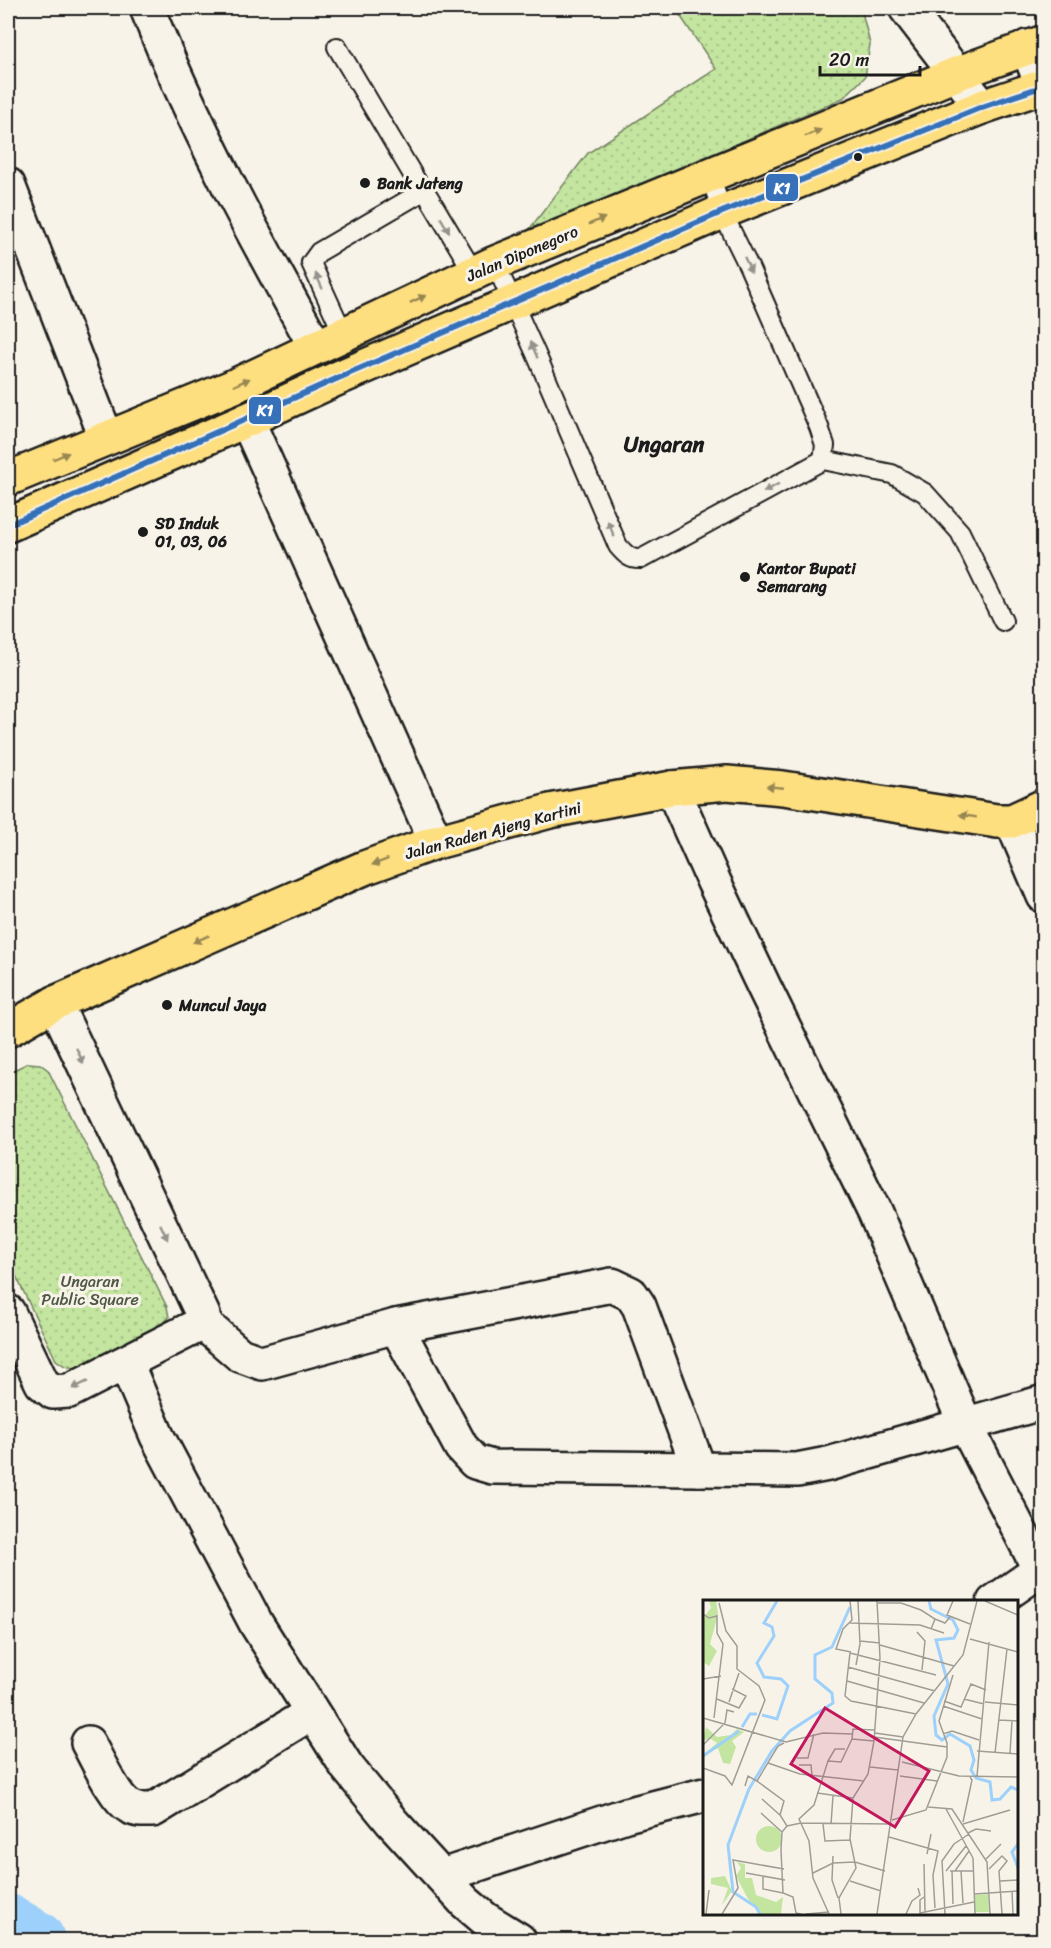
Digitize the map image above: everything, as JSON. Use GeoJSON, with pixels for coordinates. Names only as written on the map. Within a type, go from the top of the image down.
{"type":"FeatureCollection","features":[{"type":"Feature","properties":{"kind":"main road","name":"Jalan Diponegoro"},"geometry":{"type":"LineString","coordinates":[[8,478],[232,387],[484,268],[956,74],[1036,45]]}},
{"type":"Feature","properties":{"kind":"main road"},"geometry":{"type":"LineString","coordinates":[[8,525],[336,379],[722,212],[982,107],[1043,87]]}},
{"type":"Feature","properties":{"kind":"main road","name":"Jalan Raden Ajeng Kartini"},"geometry":{"type":"LineString","coordinates":[[8,1030],[55,1003],[364,868],[436,842],[549,811],[672,788],[727,783],[783,788],[997,821],[1012,821],[1044,806]]}},
{"type":"Feature","properties":{"kind":"street"},"geometry":{"type":"LineString","coordinates":[[147,8],[180,84],[235,199],[329,341]]}},
{"type":"Feature","properties":{"kind":"street"},"geometry":{"type":"LineString","coordinates":[[906,8],[982,107]]}},
{"type":"Feature","properties":{"kind":"street"},"geometry":{"type":"LineString","coordinates":[[1036,45],[1043,87]]}},
{"type":"Feature","properties":{"kind":"street"},"geometry":{"type":"LineString","coordinates":[[8,185],[106,437]]}},
{"type":"Feature","properties":{"kind":"street"},"geometry":{"type":"LineString","coordinates":[[247,420],[436,842]]}},
{"type":"Feature","properties":{"kind":"street"},"geometry":{"type":"LineString","coordinates":[[672,788],[714,882],[875,1213],[966,1426],[1042,1574],[997,1600]]}},
{"type":"Feature","properties":{"kind":"street"},"geometry":{"type":"LineString","coordinates":[[1012,821],[1044,896]]}},
{"type":"Feature","properties":{"kind":"street"},"geometry":{"type":"LineString","coordinates":[[55,1003],[203,1315],[203,1323]]}},
{"type":"Feature","properties":{"kind":"street"},"geometry":{"type":"LineString","coordinates":[[203,1323],[240,1354],[262,1363],[396,1326],[612,1285],[631,1294],[639,1306],[699,1469]]}},
{"type":"Feature","properties":{"kind":"street"},"geometry":{"type":"LineString","coordinates":[[8,1312],[42,1383],[53,1392],[69,1391],[203,1323]]}},
{"type":"Feature","properties":{"kind":"street"},"geometry":{"type":"LineString","coordinates":[[396,1326],[461,1447],[475,1462],[492,1467],[797,1470],[828,1464],[1044,1402]]}},
{"type":"Feature","properties":{"kind":"street"},"geometry":{"type":"LineString","coordinates":[[126,1363],[157,1436],[256,1625],[347,1767],[392,1822],[465,1902],[485,1919],[519,1941]]}},
{"type":"Feature","properties":{"kind":"street"},"geometry":{"type":"LineString","coordinates":[[88,1743],[119,1797],[127,1805],[138,1810],[153,1810],[311,1713]]}},
{"type":"Feature","properties":{"kind":"street"},"geometry":{"type":"LineString","coordinates":[[442,1876],[626,1815],[703,1796]]}},
{"type":"Feature","properties":{"kind":"lane"},"geometry":{"type":"LineString","coordinates":[[337,47],[423,192],[427,194],[514,303],[618,546],[626,555],[641,559],[823,460],[892,474],[925,494],[960,532],[1003,621]]}},
{"type":"Feature","properties":{"kind":"lane"},"geometry":{"type":"LineString","coordinates":[[710,175],[722,212],[749,267],[819,427],[825,445],[823,460]]}},
{"type":"Feature","properties":{"kind":"lane"},"geometry":{"type":"LineString","coordinates":[[329,341],[337,320],[311,263],[319,252],[423,192]]}},
{"type":"Feature","properties":{"kind":"green space"},"geometry":{"type":"Polygon","coordinates":[[[675,8],[861,8],[870,44],[865,77],[843,98],[525,235],[588,153],[716,69],[675,8]]]}},
{"type":"Feature","properties":{"kind":"green space","name":"Ungaran Public Square"},"geometry":{"type":"Polygon","coordinates":[[[28,1063],[40,1064],[48,1070],[167,1307],[169,1317],[161,1327],[78,1369],[65,1366],[56,1360],[8,1259],[8,1073],[28,1063]]]}},
{"type":"Feature","properties":{"kind":"waterway"},"geometry":{"type":"LineString","coordinates":[[8,1924],[35,1940]]}},
{"type":"Feature","properties":{"kind":"transit line","name":"K1"},"geometry":{"type":"LineString","coordinates":[[8,525],[336,379],[722,212],[982,107],[1044,86]]}},
{"type":"Feature","properties":{"kind":"place","name":"Bank Jateng"},"geometry":{"type":"Point","coordinates":[365,183]}},
{"type":"Feature","properties":{"kind":"place","name":"SD Induk 01, 03, 06"},"geometry":{"type":"Point","coordinates":[143,532]}},
{"type":"Feature","properties":{"kind":"place","name":"Kantor Bupati Semarang"},"geometry":{"type":"Point","coordinates":[745,577]}},
{"type":"Feature","properties":{"kind":"place","name":"Muncul Jaya"},"geometry":{"type":"Point","coordinates":[167,1005]}},
{"type":"Feature","properties":{"kind":"district","name":"Ungaran"},"geometry":{"type":"Point","coordinates":[664,444]}}]}
